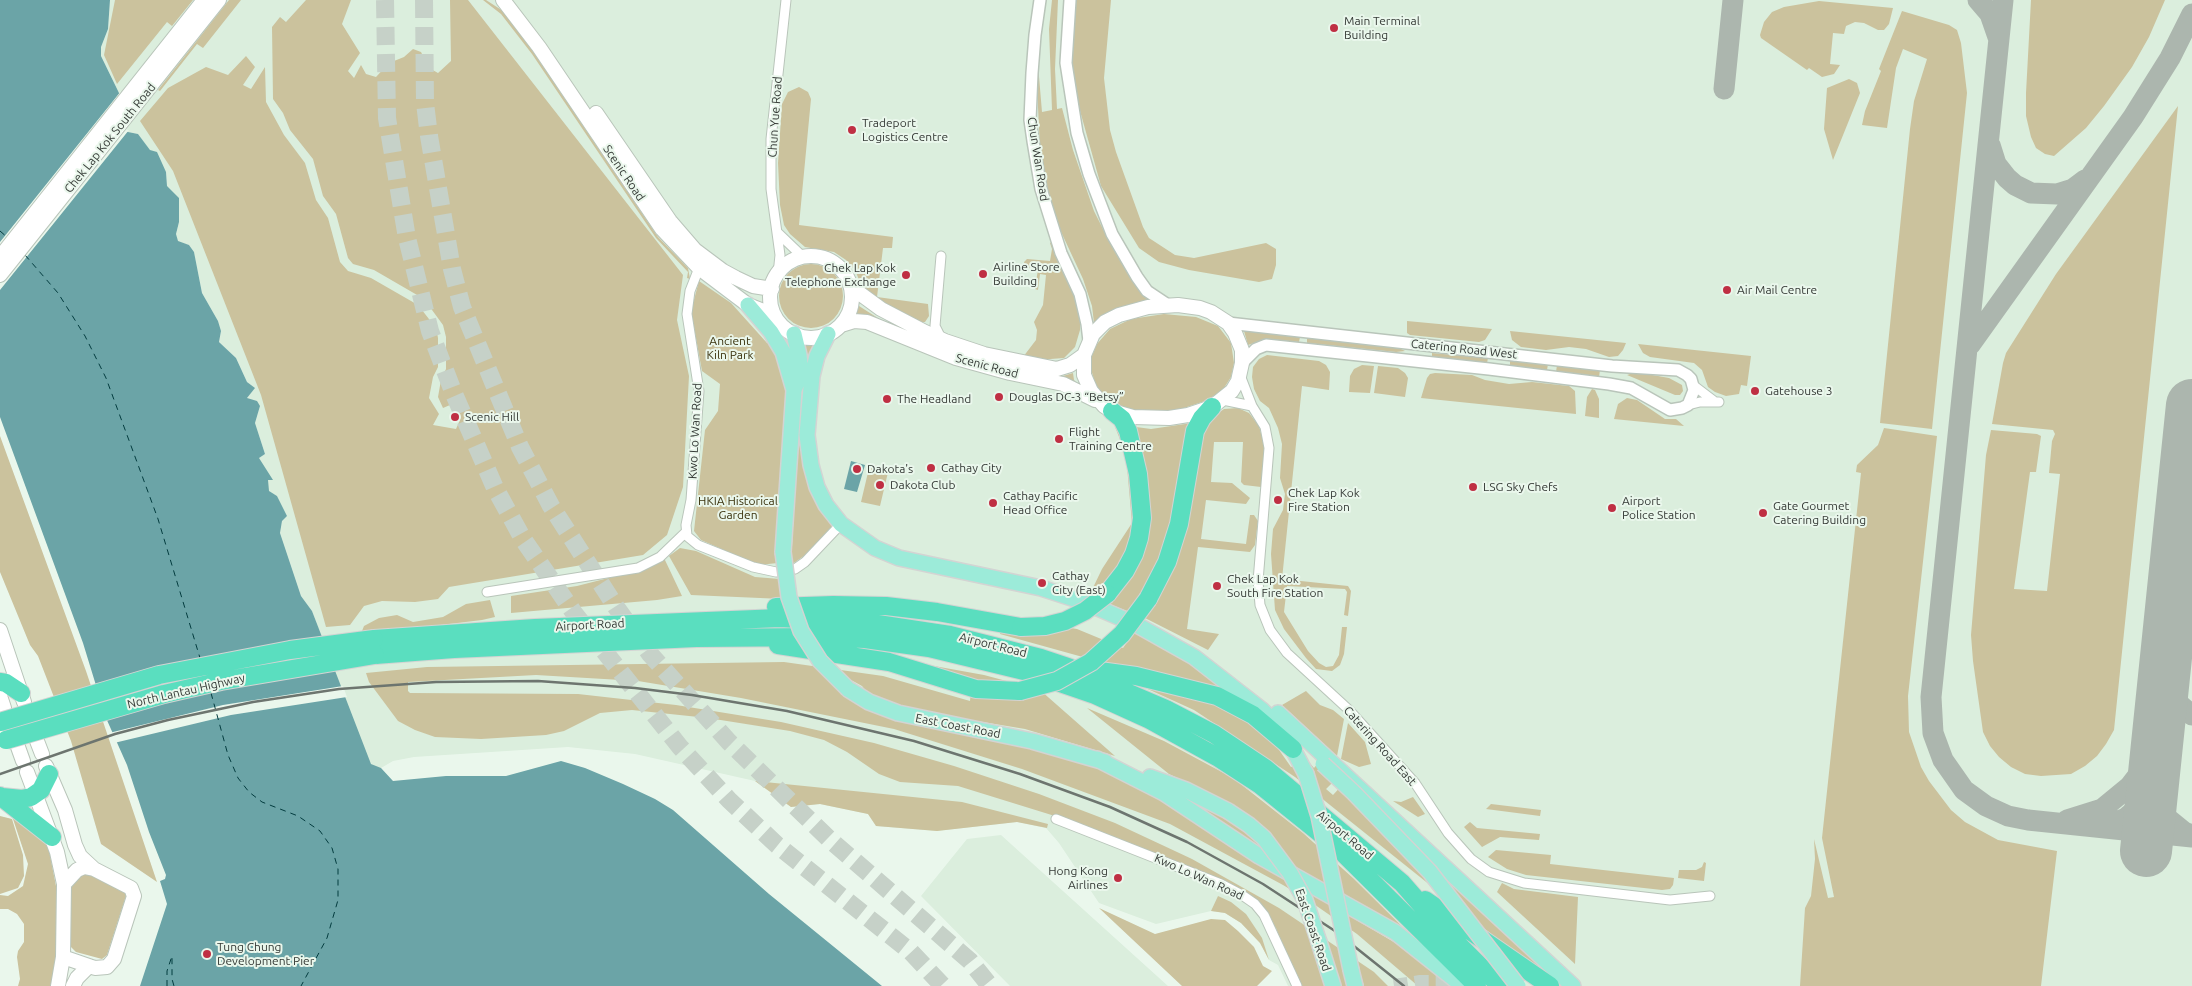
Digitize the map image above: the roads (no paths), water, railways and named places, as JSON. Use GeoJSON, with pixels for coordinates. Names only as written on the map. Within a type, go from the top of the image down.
{"type":"FeatureCollection","features":[{"type":"Feature","properties":{"kind":"highway"},"geometry":{"type":"LineString","coordinates":[[729,637],[889,662],[976,690],[1020,690],[1057,681],[1091,662],[1122,634],[1148,599],[1167,562],[1180,524],[1195,431],[1202,418],[1217,404]]}},
{"type":"Feature","properties":{"kind":"highway"},"geometry":{"type":"LineString","coordinates":[[706,620],[779,607],[875,605],[937,612],[1021,627],[1045,626],[1065,621],[1085,611],[1107,594],[1120,579],[1132,559],[1137,545],[1142,518],[1138,474],[1128,431],[1122,419],[1108,408]]}},
{"type":"Feature","properties":{"kind":"highway","name":"Airport Road"},"geometry":{"type":"LineString","coordinates":[[375,647],[513,629],[780,618],[871,623],[1002,646],[1068,667],[1166,710],[1235,747],[1291,788],[1402,883],[1437,923],[1500,986]]}},
{"type":"Feature","properties":{"kind":"highway","name":"Airport Road"},"geometry":{"type":"LineString","coordinates":[[375,647],[454,649],[729,637],[841,638],[938,650],[1028,672],[1087,692],[1138,714],[1224,761],[1303,818],[1364,872],[1477,986]]}},
{"type":"Feature","properties":{"kind":"highway","name":"North Lantau Highway"},"geometry":{"type":"LineString","coordinates":[[1,709],[159,675],[290,650],[375,647]]}},
{"type":"Feature","properties":{"kind":"highway","name":"North Lantau Highway"},"geometry":{"type":"LineString","coordinates":[[8,743],[164,694],[375,647]]}},
{"type":"Feature","properties":{"kind":"highway"},"geometry":{"type":"LineString","coordinates":[[1068,667],[1136,676],[1217,696],[1253,714],[1289,742]]}},
{"type":"Feature","properties":{"kind":"highway"},"geometry":{"type":"LineString","coordinates":[[0,682],[6,683],[22,697]]}},
{"type":"Feature","properties":{"kind":"highway"},"geometry":{"type":"LineString","coordinates":[[1,797],[22,798],[36,794],[45,785],[46,765]]}},
{"type":"Feature","properties":{"kind":"highway"},"geometry":{"type":"LineString","coordinates":[[1,797],[52,838]]}},
{"type":"Feature","properties":{"kind":"highway"},"geometry":{"type":"LineString","coordinates":[[1402,883],[1550,986]]}},
{"type":"Feature","properties":{"kind":"main road","name":"Chek Lap Kok South Road"},"geometry":{"type":"LineString","coordinates":[[0,257],[204,0]]}},
{"type":"Feature","properties":{"kind":"main road","name":"Chek Lap Kok South Road"},"geometry":{"type":"LineString","coordinates":[[0,275],[219,0]]}},
{"type":"Feature","properties":{"kind":"main road","name":"Scenic Road"},"geometry":{"type":"LineString","coordinates":[[503,0],[539,47],[662,229],[699,268],[748,305],[774,314],[784,327],[794,334],[811,338],[828,334],[841,325],[854,321],[867,322],[926,347],[970,362],[1063,384],[1088,395],[1108,408]]}},
{"type":"Feature","properties":{"kind":"main road","name":"Scenic Road"},"geometry":{"type":"LineString","coordinates":[[516,0],[670,221],[695,250],[736,278],[753,286],[772,289]]}},
{"type":"Feature","properties":{"kind":"main road","name":"Scenic Road"},"geometry":{"type":"LineString","coordinates":[[803,257],[820,258],[836,265],[845,274],[851,287],[882,309],[930,329],[945,341],[984,354],[1049,368],[1070,365],[1084,355]]}},
{"type":"Feature","properties":{"kind":"main road"},"geometry":{"type":"LineString","coordinates":[[774,314],[771,302],[772,289],[778,274],[787,265],[803,257]]}},
{"type":"Feature","properties":{"kind":"main road"},"geometry":{"type":"LineString","coordinates":[[841,325],[851,306],[851,287]]}},
{"type":"Feature","properties":{"kind":"main road"},"geometry":{"type":"LineString","coordinates":[[748,305],[771,332],[783,352],[794,390]]}},
{"type":"Feature","properties":{"kind":"main road"},"geometry":{"type":"LineString","coordinates":[[1168,305],[1205,309],[1228,323],[1240,344],[1241,369],[1235,386],[1217,404],[1188,415],[1169,418],[1133,417],[1108,408],[1091,391],[1084,368],[1084,355],[1088,341],[1098,328],[1111,318],[1138,309],[1168,305]]}},
{"type":"Feature","properties":{"kind":"main road","name":"East Coast Road"},"geometry":{"type":"LineString","coordinates":[[794,334],[801,373],[794,390],[783,552],[789,597],[801,631],[820,661],[848,689],[869,702],[898,713],[1032,741],[1097,759],[1186,790],[1228,811],[1264,838],[1290,872],[1305,900],[1334,986]]}},
{"type":"Feature","properties":{"kind":"main road","name":"East Coast Road"},"geometry":{"type":"LineString","coordinates":[[828,334],[817,356],[812,376],[807,435],[811,465],[817,487],[826,505],[841,524],[875,548],[899,558],[1027,584],[1084,602],[1137,625],[1194,658],[1262,710],[1289,742],[1306,774],[1319,816],[1355,986]]}},
{"type":"Feature","properties":{"kind":"main road"},"geometry":{"type":"LineString","coordinates":[[0,630],[22,697]]}},
{"type":"Feature","properties":{"kind":"main road"},"geometry":{"type":"LineString","coordinates":[[1194,658],[1215,665],[1276,711],[1573,986]]}},
{"type":"Feature","properties":{"kind":"main road"},"geometry":{"type":"LineString","coordinates":[[36,741],[65,810],[77,851],[94,868],[132,888],[134,896],[111,963],[104,968],[89,966],[63,957]]}},
{"type":"Feature","properties":{"kind":"main road"},"geometry":{"type":"LineString","coordinates":[[1289,742],[1322,764],[1354,793],[1430,872],[1518,986]]}},
{"type":"Feature","properties":{"kind":"main road"},"geometry":{"type":"LineString","coordinates":[[8,743],[25,767],[36,794],[52,838],[64,884],[63,957],[58,986]]}},
{"type":"Feature","properties":{"kind":"main road"},"geometry":{"type":"LineString","coordinates":[[1097,759],[1164,793],[1259,856],[1395,932],[1463,986]]}},
{"type":"Feature","properties":{"kind":"main road"},"geometry":{"type":"LineString","coordinates":[[64,884],[76,870],[94,868]]}},
{"type":"Feature","properties":{"kind":"main road"},"geometry":{"type":"LineString","coordinates":[[73,986],[77,978],[89,966]]}},
{"type":"Feature","properties":{"kind":"street","name":"Chun Yue Road"},"geometry":{"type":"LineString","coordinates":[[778,274],[780,255],[771,189],[771,139],[786,0]]}},
{"type":"Feature","properties":{"kind":"street","name":"Chun Wan Road"},"geometry":{"type":"LineString","coordinates":[[1040,0],[1035,35],[1030,120],[1041,189],[1060,253],[1080,294],[1088,324],[1088,341]]}},
{"type":"Feature","properties":{"kind":"street"},"geometry":{"type":"LineString","coordinates":[[1070,0],[1066,63],[1077,134],[1089,174],[1112,234],[1137,277],[1148,291],[1168,305]]}},
{"type":"Feature","properties":{"kind":"street"},"geometry":{"type":"LineString","coordinates":[[778,233],[803,257]]}},
{"type":"Feature","properties":{"kind":"street"},"geometry":{"type":"LineString","coordinates":[[930,329],[941,256]]}},
{"type":"Feature","properties":{"kind":"street","name":"Kwo Lo Wan Road"},"geometry":{"type":"LineString","coordinates":[[686,532],[691,500],[700,391],[688,314],[690,291],[699,268]]}},
{"type":"Feature","properties":{"kind":"street","name":"Catering Road West"},"geometry":{"type":"LineString","coordinates":[[1228,323],[1612,366],[1678,370],[1687,375],[1694,385],[1716,402],[1688,404],[1682,408],[1670,410],[1649,396],[1630,388],[1609,384],[1266,345],[1256,349],[1241,369]]}},
{"type":"Feature","properties":{"kind":"street","name":"Catering Road East"},"geometry":{"type":"LineString","coordinates":[[1241,369],[1252,406],[1265,427],[1269,448],[1258,581],[1260,605],[1270,630],[1287,653],[1349,710],[1415,783],[1448,833],[1471,859],[1489,872],[1524,883],[1670,900],[1710,896]]}},
{"type":"Feature","properties":{"kind":"street"},"geometry":{"type":"LineString","coordinates":[[1688,404],[1693,396],[1694,385]]}},
{"type":"Feature","properties":{"kind":"street"},"geometry":{"type":"LineString","coordinates":[[1217,404],[1252,406]]}},
{"type":"Feature","properties":{"kind":"street"},"geometry":{"type":"LineString","coordinates":[[487,592],[638,568],[660,557],[686,532],[689,539],[698,545],[753,567],[776,572],[795,569],[805,562],[841,524]]}},
{"type":"Feature","properties":{"kind":"street","name":"Kwo Lo Wan Road"},"geometry":{"type":"LineString","coordinates":[[1056,819],[1221,884],[1249,900],[1260,910],[1268,923],[1297,986]]}},
{"type":"Feature","properties":{"kind":"water"},"geometry":{"type":"Polygon","coordinates":[[[0,0],[110,0],[108,29],[101,47],[101,56],[119,93],[123,131],[138,134],[150,150],[157,152],[166,172],[167,186],[179,198],[179,222],[176,234],[178,241],[189,245],[194,252],[202,293],[218,321],[221,331],[219,342],[236,358],[247,382],[255,388],[247,398],[257,401],[260,406],[255,423],[265,454],[259,458],[273,480],[268,480],[269,491],[277,496],[287,516],[282,521],[280,533],[301,596],[312,611],[371,764],[381,768],[393,781],[446,776],[506,776],[561,761],[585,768],[623,784],[673,810],[769,894],[882,986],[140,986],[167,904],[160,881],[165,879],[166,875],[149,832],[127,765],[106,718],[83,643],[0,417],[0,0]]]}},
{"type":"Feature","properties":{"kind":"water"},"geometry":{"type":"Polygon","coordinates":[[[851,461],[865,465],[857,492],[844,489],[851,461]]]}},
{"type":"Feature","properties":{"kind":"tunnel"},"geometry":{"type":"LineString","coordinates":[[385,0],[387,118],[407,238],[430,331],[454,394],[495,488],[523,539],[574,613],[680,747],[729,800],[777,845],[911,952],[943,986]]}},
{"type":"Feature","properties":{"kind":"tunnel"},"geometry":{"type":"LineString","coordinates":[[424,0],[425,103],[452,269],[462,307],[520,447],[551,506],[616,607],[650,654],[729,742],[829,839],[970,961],[990,986]]}},
{"type":"Feature","properties":{"kind":"tunnel"},"geometry":{"type":"LineString","coordinates":[[1394,986],[1420,982],[1462,982]]}},
{"type":"Feature","properties":{"kind":"railway"},"geometry":{"type":"LineString","coordinates":[[0,774],[115,734],[168,720],[253,702],[339,689],[436,682],[538,681],[635,688],[692,695],[787,711],[914,741],[1020,774],[1110,807],[1187,842],[1263,884],[1335,931],[1404,986]]}},
{"type":"Feature","properties":{"kind":"place","name":"Main Terminal Building"},"geometry":{"type":"Point","coordinates":[1334,28]}},
{"type":"Feature","properties":{"kind":"place","name":"Tradeport Logistics Centre"},"geometry":{"type":"Point","coordinates":[852,130]}},
{"type":"Feature","properties":{"kind":"place","name":"Airline Store Building"},"geometry":{"type":"Point","coordinates":[983,274]}},
{"type":"Feature","properties":{"kind":"place","name":"Chek Lap Kok Telephone Exchange"},"geometry":{"type":"Point","coordinates":[906,275]}},
{"type":"Feature","properties":{"kind":"place","name":"Air Mail Centre"},"geometry":{"type":"Point","coordinates":[1727,290]}},
{"type":"Feature","properties":{"kind":"place","name":"Gatehouse 3"},"geometry":{"type":"Point","coordinates":[1755,391]}},
{"type":"Feature","properties":{"kind":"place","name":"Douglas DC-3 “Betsy”"},"geometry":{"type":"Point","coordinates":[999,397]}},
{"type":"Feature","properties":{"kind":"place","name":"The Headland"},"geometry":{"type":"Point","coordinates":[887,399]}},
{"type":"Feature","properties":{"kind":"place","name":"Scenic Hill"},"geometry":{"type":"Point","coordinates":[455,417]}},
{"type":"Feature","properties":{"kind":"place","name":"Flight Training Centre"},"geometry":{"type":"Point","coordinates":[1059,439]}},
{"type":"Feature","properties":{"kind":"place","name":"Cathay City"},"geometry":{"type":"Point","coordinates":[931,468]}},
{"type":"Feature","properties":{"kind":"place","name":"Dakota's"},"geometry":{"type":"Point","coordinates":[857,469]}},
{"type":"Feature","properties":{"kind":"place","name":"Dakota Club"},"geometry":{"type":"Point","coordinates":[880,485]}},
{"type":"Feature","properties":{"kind":"place","name":"LSG Sky Chefs"},"geometry":{"type":"Point","coordinates":[1473,487]}},
{"type":"Feature","properties":{"kind":"place","name":"Chek Lap Kok Fire Station"},"geometry":{"type":"Point","coordinates":[1278,500]}},
{"type":"Feature","properties":{"kind":"place","name":"Cathay Pacific Head Office"},"geometry":{"type":"Point","coordinates":[993,503]}},
{"type":"Feature","properties":{"kind":"place","name":"Airport Police Station"},"geometry":{"type":"Point","coordinates":[1612,508]}},
{"type":"Feature","properties":{"kind":"place","name":"Gate Gourmet Catering Building"},"geometry":{"type":"Point","coordinates":[1763,513]}},
{"type":"Feature","properties":{"kind":"place","name":"Cathay City (East)"},"geometry":{"type":"Point","coordinates":[1042,583]}},
{"type":"Feature","properties":{"kind":"place","name":"Chek Lap Kok South Fire Station"},"geometry":{"type":"Point","coordinates":[1217,586]}},
{"type":"Feature","properties":{"kind":"place","name":"Hong Kong Airlines"},"geometry":{"type":"Point","coordinates":[1118,878]}},
{"type":"Feature","properties":{"kind":"place","name":"Tung Chung Development Pier"},"geometry":{"type":"Point","coordinates":[207,954]}},
{"type":"Feature","properties":{"kind":"park label","name":"Ancient Kiln Park"},"geometry":{"type":"Point","coordinates":[730,348]}},
{"type":"Feature","properties":{"kind":"park label","name":"HKIA Historical Garden"},"geometry":{"type":"Point","coordinates":[738,508]}}]}
